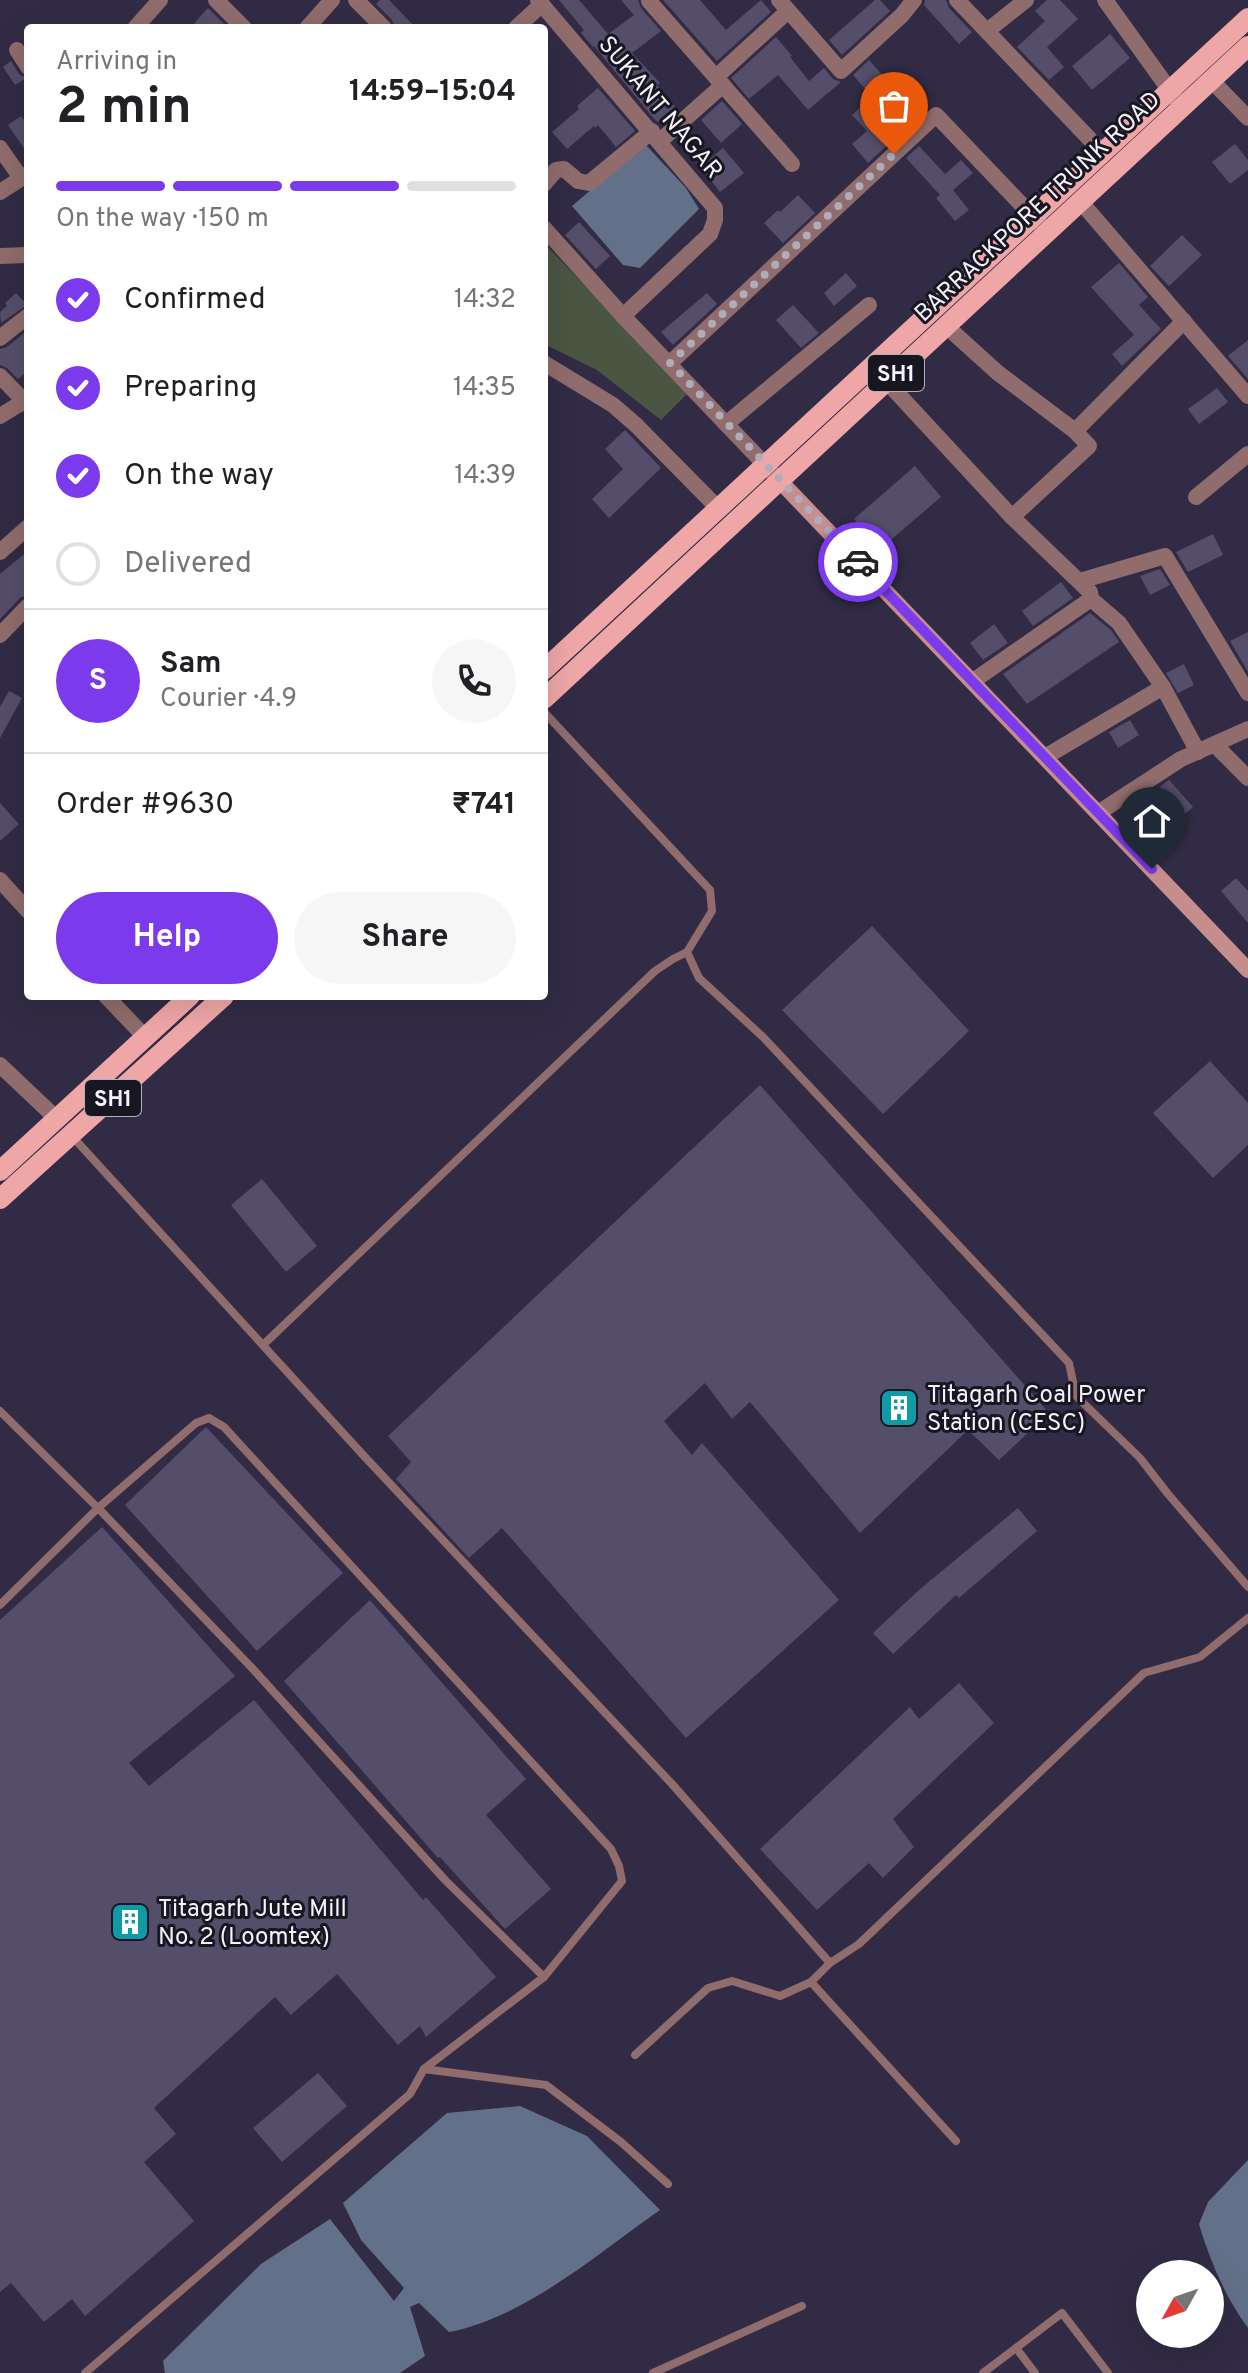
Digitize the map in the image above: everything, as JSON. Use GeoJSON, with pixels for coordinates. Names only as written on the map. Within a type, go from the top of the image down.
{"type":"FeatureCollection","features":[{"type":"Feature","properties":{"kind":"main road","name":"BARRACKPORE TRUNK ROAD"},"geometry":{"type":"LineString","coordinates":[[548,695],[772,473],[1040,224],[1080,201],[1248,18]]}},
{"type":"Feature","properties":{"kind":"main road","name":"BARRACKPORE TRUNK ROAD"},"geometry":{"type":"LineString","coordinates":[[548,666],[718,508],[772,473],[887,382],[946,326],[1103,153],[1176,99],[1211,80],[1248,46]]}},
{"type":"Feature","properties":{"kind":"main road","name":"SH1"},"geometry":{"type":"LineString","coordinates":[[0,1171],[186,1000]]}},
{"type":"Feature","properties":{"kind":"main road","name":"SH1"},"geometry":{"type":"LineString","coordinates":[[0,1199],[220,1000]]}},
{"type":"Feature","properties":{"kind":"street"},"geometry":{"type":"LineString","coordinates":[[139,24],[160,0]]}},
{"type":"Feature","properties":{"kind":"street"},"geometry":{"type":"LineString","coordinates":[[216,0],[240,24]]}},
{"type":"Feature","properties":{"kind":"street"},"geometry":{"type":"LineString","coordinates":[[311,24],[332,0]]}},
{"type":"Feature","properties":{"kind":"street"},"geometry":{"type":"LineString","coordinates":[[356,0],[380,24]]}},
{"type":"Feature","properties":{"kind":"street"},"geometry":{"type":"LineString","coordinates":[[890,0],[902,15]]}},
{"type":"Feature","properties":{"kind":"street"},"geometry":{"type":"LineString","coordinates":[[548,179],[556,170],[564,169],[578,181],[589,183],[656,136],[719,81],[784,6],[841,71],[914,0]]}},
{"type":"Feature","properties":{"kind":"street"},"geometry":{"type":"LineString","coordinates":[[957,0],[1103,153]]}},
{"type":"Feature","properties":{"kind":"street"},"geometry":{"type":"LineString","coordinates":[[987,31],[1026,0]]}},
{"type":"Feature","properties":{"kind":"street"},"geometry":{"type":"LineString","coordinates":[[1105,0],[1176,99]]}},
{"type":"Feature","properties":{"kind":"street"},"geometry":{"type":"LineString","coordinates":[[649,1],[792,164]]}},
{"type":"Feature","properties":{"kind":"street"},"geometry":{"type":"LineString","coordinates":[[520,24],[540,2]]}},
{"type":"Feature","properties":{"kind":"street","name":"SUKANT NAGAR"},"geometry":{"type":"LineString","coordinates":[[540,2],[715,208],[710,234],[623,316]]}},
{"type":"Feature","properties":{"kind":"street"},"geometry":{"type":"LineString","coordinates":[[17,50],[24,61]]}},
{"type":"Feature","properties":{"kind":"street"},"geometry":{"type":"LineString","coordinates":[[1211,80],[1248,118]]}},
{"type":"Feature","properties":{"kind":"street"},"geometry":{"type":"LineString","coordinates":[[670,363],[936,115],[1040,224]]}},
{"type":"Feature","properties":{"kind":"street"},"geometry":{"type":"LineString","coordinates":[[0,148],[24,176],[0,192]]}},
{"type":"Feature","properties":{"kind":"street"},"geometry":{"type":"LineString","coordinates":[[1080,201],[1248,396]]}},
{"type":"Feature","properties":{"kind":"street"},"geometry":{"type":"LineString","coordinates":[[548,232],[772,473],[1248,970]]}},
{"type":"Feature","properties":{"kind":"street"},"geometry":{"type":"LineString","coordinates":[[0,256],[24,255]]}},
{"type":"Feature","properties":{"kind":"street"},"geometry":{"type":"LineString","coordinates":[[726,424],[869,305]]}},
{"type":"Feature","properties":{"kind":"street"},"geometry":{"type":"LineString","coordinates":[[0,338],[24,319]]}},
{"type":"Feature","properties":{"kind":"street"},"geometry":{"type":"LineString","coordinates":[[1075,431],[1184,321]]}},
{"type":"Feature","properties":{"kind":"street"},"geometry":{"type":"LineString","coordinates":[[946,326],[998,373],[1075,431],[1089,446],[1012,517]]}},
{"type":"Feature","properties":{"kind":"street"},"geometry":{"type":"LineString","coordinates":[[548,365],[613,405],[718,508]]}},
{"type":"Feature","properties":{"kind":"street"},"geometry":{"type":"LineString","coordinates":[[0,376],[24,399]]}},
{"type":"Feature","properties":{"kind":"street"},"geometry":{"type":"LineString","coordinates":[[887,382],[1012,517],[1080,581],[1090,592],[1091,599],[1119,623],[1163,687],[1198,752]]}},
{"type":"Feature","properties":{"kind":"street"},"geometry":{"type":"LineString","coordinates":[[0,416],[24,404]]}},
{"type":"Feature","properties":{"kind":"street"},"geometry":{"type":"LineString","coordinates":[[1196,497],[1248,454]]}},
{"type":"Feature","properties":{"kind":"street"},"geometry":{"type":"LineString","coordinates":[[0,552],[24,531]]}},
{"type":"Feature","properties":{"kind":"street"},"geometry":{"type":"LineString","coordinates":[[1080,581],[1165,556],[1248,693]]}},
{"type":"Feature","properties":{"kind":"street"},"geometry":{"type":"LineString","coordinates":[[973,681],[1091,599]]}},
{"type":"Feature","properties":{"kind":"street"},"geometry":{"type":"LineString","coordinates":[[0,635],[24,610]]}},
{"type":"Feature","properties":{"kind":"street"},"geometry":{"type":"LineString","coordinates":[[1045,757],[1163,687]]}},
{"type":"Feature","properties":{"kind":"street"},"geometry":{"type":"LineString","coordinates":[[1098,813],[1181,759],[1248,729]]}},
{"type":"Feature","properties":{"kind":"street"},"geometry":{"type":"LineString","coordinates":[[1215,745],[1248,778]]}},
{"type":"Feature","properties":{"kind":"street"},"geometry":{"type":"LineString","coordinates":[[0,880],[24,907]]}},
{"type":"Feature","properties":{"kind":"street"},"geometry":{"type":"LineString","coordinates":[[110,1000],[145,1037]]}},
{"type":"Feature","properties":{"kind":"street"},"geometry":{"type":"LineString","coordinates":[[0,1065],[57,1119]]}},
{"type":"Feature","properties":{"kind":"lane"},"geometry":{"type":"LineString","coordinates":[[263,1345],[655,971],[687,952],[712,911],[710,890],[548,716]]}},
{"type":"Feature","properties":{"kind":"lane"},"geometry":{"type":"LineString","coordinates":[[687,952],[699,978],[763,1037],[1069,1363],[1076,1396],[1140,1458],[1248,1587]]}},
{"type":"Feature","properties":{"kind":"lane"},"geometry":{"type":"LineString","coordinates":[[57,1119],[672,1784],[830,1963]]}},
{"type":"Feature","properties":{"kind":"lane"},"geometry":{"type":"LineString","coordinates":[[0,1411],[252,1668],[446,1881],[544,1977]]}},
{"type":"Feature","properties":{"kind":"lane"},"geometry":{"type":"LineString","coordinates":[[0,1605],[98,1508],[196,1423],[209,1418],[224,1427],[611,1849],[622,1881],[544,1977],[424,2069],[410,2094],[85,2373]]}},
{"type":"Feature","properties":{"kind":"lane"},"geometry":{"type":"LineString","coordinates":[[635,2055],[708,1988],[732,1981],[780,1996],[811,1982],[830,1963],[859,1944],[1144,1673],[1200,1657],[1248,1618]]}},
{"type":"Feature","properties":{"kind":"lane"},"geometry":{"type":"LineString","coordinates":[[811,1982],[956,2141]]}},
{"type":"Feature","properties":{"kind":"lane"},"geometry":{"type":"LineString","coordinates":[[424,2069],[546,2085],[621,2142],[668,2184]]}},
{"type":"Feature","properties":{"kind":"lane"},"geometry":{"type":"LineString","coordinates":[[653,2373],[802,2306]]}},
{"type":"Feature","properties":{"kind":"lane"},"geometry":{"type":"LineString","coordinates":[[983,2373],[1062,2313],[1108,2373]]}},
{"type":"Feature","properties":{"kind":"lane"},"geometry":{"type":"LineString","coordinates":[[1016,2348],[1035,2373]]}},
{"type":"Feature","properties":{"kind":"green space"},"geometry":{"type":"Polygon","coordinates":[[[548,247],[688,393],[661,420],[597,370],[548,346],[548,247]]]}},
{"type":"Feature","properties":{"kind":"water"},"geometry":{"type":"Polygon","coordinates":[[[645,144],[686,188],[699,209],[640,268],[623,265],[572,206],[645,144]]]}},
{"type":"Feature","properties":{"kind":"water"},"geometry":{"type":"Polygon","coordinates":[[[520,2106],[587,2136],[660,2210],[560,2282],[506,2313],[478,2324],[449,2332],[419,2303],[410,2307],[425,2356],[400,2373],[165,2373],[163,2361],[261,2264],[330,2219],[394,2301],[404,2288],[361,2240],[343,2203],[447,2113],[520,2106]]]}},
{"type":"Feature","properties":{"kind":"water"},"geometry":{"type":"Polygon","coordinates":[[[1248,2160],[1248,2328],[1224,2288],[1224,2260],[1211,2260],[1199,2224],[1208,2202],[1248,2160]]]}},
{"type":"Feature","properties":{"kind":"building"},"geometry":{"type":"Polygon","coordinates":[[[380,0],[389,0],[412,24],[394,24],[376,4],[380,0]]]}},
{"type":"Feature","properties":{"kind":"building"},"geometry":{"type":"Polygon","coordinates":[[[559,0],[579,0],[608,34],[634,15],[621,0],[638,0],[661,31],[632,53],[660,83],[657,85],[678,110],[663,124],[655,120],[581,33],[584,30],[559,0]]]}},
{"type":"Feature","properties":{"kind":"building"},"geometry":{"type":"Polygon","coordinates":[[[663,0],[700,0],[726,30],[761,0],[771,12],[717,61],[663,0]]]}},
{"type":"Feature","properties":{"kind":"building"},"geometry":{"type":"Polygon","coordinates":[[[875,0],[880,0],[890,11],[842,55],[829,40],[875,0]]]}},
{"type":"Feature","properties":{"kind":"building"},"geometry":{"type":"Polygon","coordinates":[[[925,0],[946,0],[949,8],[972,32],[959,44],[924,5],[925,0]]]}},
{"type":"Feature","properties":{"kind":"building"},"geometry":{"type":"Polygon","coordinates":[[[1047,0],[1060,0],[1078,19],[1047,47],[1064,67],[1049,80],[1017,47],[1045,21],[1035,11],[1047,0]]]}},
{"type":"Feature","properties":{"kind":"building"},"geometry":{"type":"Polygon","coordinates":[[[208,8],[224,24],[194,24],[208,8]]]}},
{"type":"Feature","properties":{"kind":"building"},"geometry":{"type":"Polygon","coordinates":[[[1110,34],[1130,58],[1092,90],[1072,66],[1110,34]]]}},
{"type":"Feature","properties":{"kind":"building"},"geometry":{"type":"Polygon","coordinates":[[[776,37],[809,81],[824,68],[833,79],[841,82],[808,110],[778,75],[749,99],[731,78],[776,37]]]}},
{"type":"Feature","properties":{"kind":"building"},"geometry":{"type":"Polygon","coordinates":[[[869,60],[885,78],[882,80],[918,117],[868,163],[852,144],[867,131],[852,115],[872,97],[853,75],[869,60]]]}},
{"type":"Feature","properties":{"kind":"building"},"geometry":{"type":"Polygon","coordinates":[[[11,61],[24,79],[15,85],[3,67],[11,61]]]}},
{"type":"Feature","properties":{"kind":"building"},"geometry":{"type":"Polygon","coordinates":[[[598,88],[635,131],[616,147],[598,125],[594,126],[567,149],[552,132],[598,88]]]}},
{"type":"Feature","properties":{"kind":"building"},"geometry":{"type":"Polygon","coordinates":[[[722,101],[742,124],[721,143],[701,120],[722,101]]]}},
{"type":"Feature","properties":{"kind":"building"},"geometry":{"type":"Polygon","coordinates":[[[21,116],[24,120],[24,148],[8,125],[21,116]]]}},
{"type":"Feature","properties":{"kind":"building"},"geometry":{"type":"Polygon","coordinates":[[[1235,144],[1248,160],[1248,170],[1230,184],[1212,162],[1235,144]]]}},
{"type":"Feature","properties":{"kind":"building"},"geometry":{"type":"Polygon","coordinates":[[[919,146],[945,174],[961,160],[973,173],[953,190],[969,210],[955,221],[936,198],[940,195],[906,158],[919,146]]]}},
{"type":"Feature","properties":{"kind":"building"},"geometry":{"type":"Polygon","coordinates":[[[723,148],[744,173],[720,192],[700,167],[723,148]]]}},
{"type":"Feature","properties":{"kind":"building"},"geometry":{"type":"Polygon","coordinates":[[[798,195],[815,213],[783,243],[764,223],[798,195]]]}},
{"type":"Feature","properties":{"kind":"building"},"geometry":{"type":"Polygon","coordinates":[[[579,222],[610,256],[596,269],[565,235],[579,222]]]}},
{"type":"Feature","properties":{"kind":"building"},"geometry":{"type":"Polygon","coordinates":[[[1182,235],[1202,255],[1169,286],[1150,266],[1182,235]]]}},
{"type":"Feature","properties":{"kind":"building"},"geometry":{"type":"Polygon","coordinates":[[[1119,263],[1148,297],[1139,305],[1161,329],[1122,366],[1112,354],[1134,335],[1091,287],[1119,263]]]}},
{"type":"Feature","properties":{"kind":"building"},"geometry":{"type":"Polygon","coordinates":[[[846,273],[857,286],[834,306],[824,293],[846,273]]]}},
{"type":"Feature","properties":{"kind":"building"},"geometry":{"type":"Polygon","coordinates":[[[16,293],[24,302],[24,307],[1,323],[0,312],[7,306],[5,303],[16,293]]]}},
{"type":"Feature","properties":{"kind":"building"},"geometry":{"type":"Polygon","coordinates":[[[707,293],[717,304],[673,345],[661,332],[707,293]]]}},
{"type":"Feature","properties":{"kind":"building"},"geometry":{"type":"Polygon","coordinates":[[[793,305],[819,333],[801,348],[776,320],[793,305]]]}},
{"type":"Feature","properties":{"kind":"building"},"geometry":{"type":"Polygon","coordinates":[[[24,333],[24,374],[18,379],[0,365],[0,349],[24,333]]]}},
{"type":"Feature","properties":{"kind":"building"},"geometry":{"type":"Polygon","coordinates":[[[1248,340],[1248,379],[1228,356],[1248,340]]]}},
{"type":"Feature","properties":{"kind":"building"},"geometry":{"type":"Polygon","coordinates":[[[1217,388],[1228,402],[1199,424],[1188,409],[1217,388]]]}},
{"type":"Feature","properties":{"kind":"building"},"geometry":{"type":"Polygon","coordinates":[[[625,430],[661,468],[609,518],[592,499],[623,469],[605,449],[625,430]]]}},
{"type":"Feature","properties":{"kind":"building"},"geometry":{"type":"Polygon","coordinates":[[[915,466],[941,497],[880,549],[854,519],[915,466]]]}},
{"type":"Feature","properties":{"kind":"building"},"geometry":{"type":"Polygon","coordinates":[[[1213,534],[1223,555],[1188,572],[1176,552],[1213,534]]]}},
{"type":"Feature","properties":{"kind":"building"},"geometry":{"type":"Polygon","coordinates":[[[24,554],[24,596],[0,619],[0,574],[24,554]]]}},
{"type":"Feature","properties":{"kind":"building"},"geometry":{"type":"Polygon","coordinates":[[[1160,569],[1170,585],[1150,595],[1140,576],[1160,569]]]}},
{"type":"Feature","properties":{"kind":"building"},"geometry":{"type":"Polygon","coordinates":[[[1061,582],[1073,598],[1033,626],[1022,611],[1061,582]]]}},
{"type":"Feature","properties":{"kind":"building"},"geometry":{"type":"Polygon","coordinates":[[[1090,613],[1111,630],[1119,642],[1027,704],[1003,674],[1090,613]]]}},
{"type":"Feature","properties":{"kind":"building"},"geometry":{"type":"Polygon","coordinates":[[[994,624],[1008,643],[983,660],[970,643],[994,624]]]}},
{"type":"Feature","properties":{"kind":"building"},"geometry":{"type":"Polygon","coordinates":[[[1248,632],[1248,672],[1230,641],[1248,632]]]}},
{"type":"Feature","properties":{"kind":"building"},"geometry":{"type":"Polygon","coordinates":[[[1184,664],[1194,685],[1178,693],[1166,673],[1184,664]]]}},
{"type":"Feature","properties":{"kind":"building"},"geometry":{"type":"Polygon","coordinates":[[[9,691],[22,698],[0,738],[0,707],[9,691]]]}},
{"type":"Feature","properties":{"kind":"building"},"geometry":{"type":"Polygon","coordinates":[[[1130,720],[1139,735],[1118,748],[1109,732],[1130,720]]]}},
{"type":"Feature","properties":{"kind":"building"},"geometry":{"type":"Polygon","coordinates":[[[1169,780],[1193,807],[1178,820],[1153,792],[1169,780]]]}},
{"type":"Feature","properties":{"kind":"building"},"geometry":{"type":"Polygon","coordinates":[[[0,803],[19,824],[0,841],[0,803]]]}},
{"type":"Feature","properties":{"kind":"building"},"geometry":{"type":"Polygon","coordinates":[[[1236,878],[1248,891],[1248,923],[1221,891],[1236,878]]]}},
{"type":"Feature","properties":{"kind":"building"},"geometry":{"type":"Polygon","coordinates":[[[872,926],[969,1031],[883,1114],[782,1010],[872,926]]]}},
{"type":"Feature","properties":{"kind":"building"},"geometry":{"type":"Polygon","coordinates":[[[1210,1061],[1248,1103],[1248,1145],[1213,1178],[1153,1113],[1210,1061]]]}},
{"type":"Feature","properties":{"kind":"building","name":"Titagarh Coal Power Station (CESC)"},"geometry":{"type":"Polygon","coordinates":[[[760,1085],[1049,1413],[999,1460],[968,1430],[860,1533],[750,1402],[732,1419],[705,1383],[664,1421],[692,1455],[702,1443],[839,1600],[686,1738],[502,1528],[469,1558],[396,1479],[411,1462],[388,1436],[760,1085]]]}},
{"type":"Feature","properties":{"kind":"building"},"geometry":{"type":"Polygon","coordinates":[[[262,1179],[317,1246],[286,1272],[231,1205],[262,1179]]]}},
{"type":"Feature","properties":{"kind":"building"},"geometry":{"type":"Polygon","coordinates":[[[206,1427],[343,1573],[257,1651],[125,1505],[206,1427]]]}},
{"type":"Feature","properties":{"kind":"building"},"geometry":{"type":"Polygon","coordinates":[[[1018,1508],[1037,1531],[959,1598],[956,1595],[893,1654],[873,1633],[919,1590],[1018,1508]]]}},
{"type":"Feature","properties":{"kind":"building","name":"Titagarh Jute Mill No. 2 (Loomtex)"},"geometry":{"type":"Polygon","coordinates":[[[102,1527],[235,1676],[129,1763],[149,1786],[254,1700],[423,1900],[426,1897],[496,1977],[426,2037],[420,2026],[398,2045],[337,1974],[291,2015],[275,1997],[154,2108],[176,2134],[144,2162],[194,2221],[85,2316],[72,2299],[44,2322],[11,2283],[0,2292],[0,1620],[102,1527]]]}},
{"type":"Feature","properties":{"kind":"building"},"geometry":{"type":"Polygon","coordinates":[[[370,1600],[526,1779],[486,1815],[551,1889],[505,1929],[438,1858],[284,1681],[370,1600]]]}},
{"type":"Feature","properties":{"kind":"building"},"geometry":{"type":"Polygon","coordinates":[[[959,1683],[994,1723],[893,1819],[914,1847],[883,1878],[869,1863],[817,1910],[760,1849],[910,1707],[919,1719],[959,1683]]]}},
{"type":"Feature","properties":{"kind":"building"},"geometry":{"type":"Polygon","coordinates":[[[318,2073],[347,2106],[282,2162],[253,2128],[318,2073]]]}},
{"type":"Feature","properties":{"kind":"way so far"},"geometry":{"type":"LineString","coordinates":[[858,562],[670,363],[894,154]]}},
{"type":"Feature","properties":{"kind":"place","name":"Titagarh Coal Power Station (CESC)"},"geometry":{"type":"Point","coordinates":[899,1408]}},
{"type":"Feature","properties":{"kind":"place","name":"Titagarh Jute Mill No. 2 (Loomtex)"},"geometry":{"type":"Point","coordinates":[130,1922]}},
{"type":"Feature","properties":{"kind":"route"},"geometry":{"type":"LineString","coordinates":[[858,562],[1152,869]]}}]}
